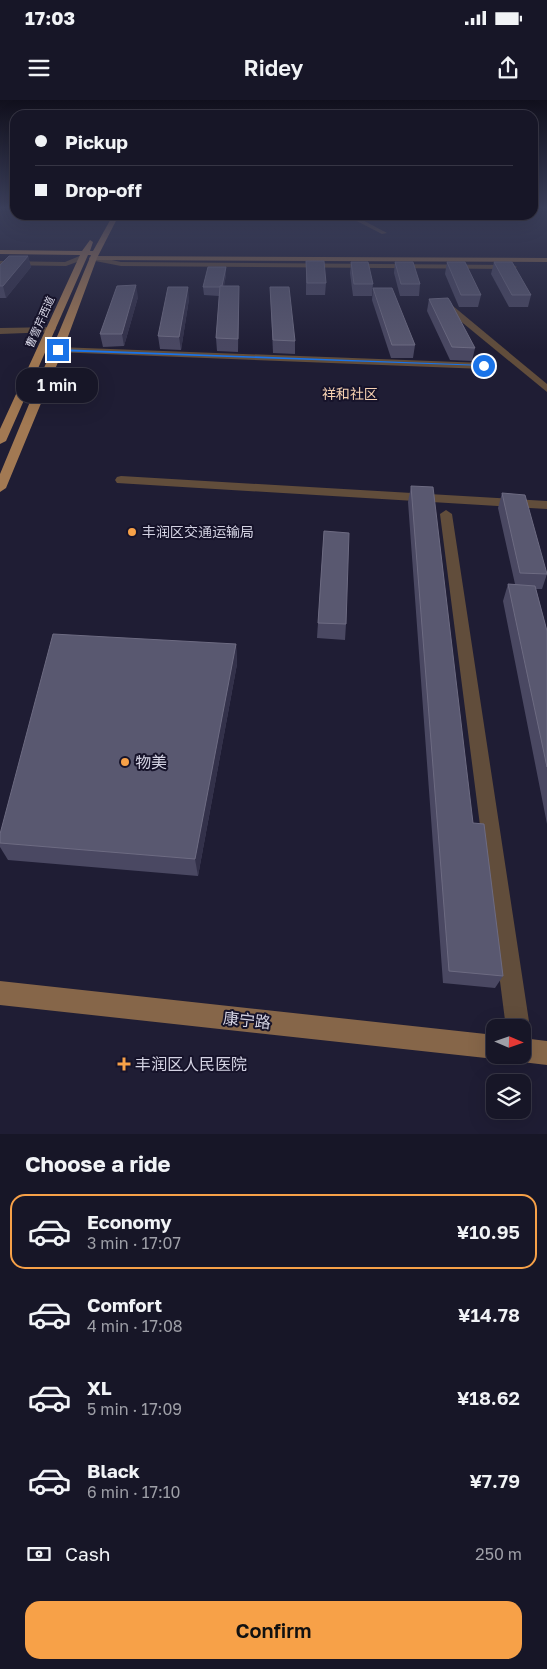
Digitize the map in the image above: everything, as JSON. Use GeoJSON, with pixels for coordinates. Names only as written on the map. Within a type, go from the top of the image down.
{"type":"FeatureCollection","features":[{"type":"Feature","properties":{"kind":"main road"},"geometry":{"type":"LineString","coordinates":[[0,256],[66,255]]}},
{"type":"Feature","properties":{"kind":"main road","name":"曹雪芹西道"},"geometry":{"type":"LineString","coordinates":[[0,441],[89,255]]}},
{"type":"Feature","properties":{"kind":"main road","name":"曹雪芹西道"},"geometry":{"type":"LineString","coordinates":[[0,488],[58,350],[89,255]]}},
{"type":"Feature","properties":{"kind":"main road"},"geometry":{"type":"LineString","coordinates":[[112,255],[547,260]]}},
{"type":"Feature","properties":{"kind":"main road"},"geometry":{"type":"LineString","coordinates":[[205,255],[547,256]]}},
{"type":"Feature","properties":{"kind":"main road","name":"康宁路"},"geometry":{"type":"LineString","coordinates":[[0,993],[486,1046]]}},
{"type":"Feature","properties":{"kind":"main road"},"geometry":{"type":"LineString","coordinates":[[531,1051],[547,1053]]}},
{"type":"Feature","properties":{"kind":"street"},"geometry":{"type":"LineString","coordinates":[[0,263],[66,264],[88,255]]}},
{"type":"Feature","properties":{"kind":"street"},"geometry":{"type":"LineString","coordinates":[[90,255],[121,264],[513,267]]}},
{"type":"Feature","properties":{"kind":"street"},"geometry":{"type":"LineString","coordinates":[[450,308],[547,389]]}},
{"type":"Feature","properties":{"kind":"street"},"geometry":{"type":"LineString","coordinates":[[0,331],[52,329]]}},
{"type":"Feature","properties":{"kind":"street"},"geometry":{"type":"LineString","coordinates":[[58,350],[484,366]]}},
{"type":"Feature","properties":{"kind":"street"},"geometry":{"type":"LineString","coordinates":[[121,480],[547,505]]}},
{"type":"Feature","properties":{"kind":"street"},"geometry":{"type":"LineString","coordinates":[[446,514],[517,1019]]}},
{"type":"Feature","properties":{"kind":"building"},"geometry":{"type":"Polygon","coordinates":[[[9,256],[28,256],[3,286],[0,286],[0,265],[9,256]]]}},
{"type":"Feature","properties":{"kind":"building"},"geometry":{"type":"Polygon","coordinates":[[[306,261],[324,261],[326,283],[307,283],[306,261]]]}},
{"type":"Feature","properties":{"kind":"building"},"geometry":{"type":"Polygon","coordinates":[[[351,262],[368,262],[373,284],[354,284],[351,262]]]}},
{"type":"Feature","properties":{"kind":"building"},"geometry":{"type":"Polygon","coordinates":[[[395,262],[413,262],[420,284],[401,284],[395,262]]]}},
{"type":"Feature","properties":{"kind":"building"},"geometry":{"type":"Polygon","coordinates":[[[447,262],[465,262],[481,295],[461,295],[447,262]]]}},
{"type":"Feature","properties":{"kind":"building"},"geometry":{"type":"Polygon","coordinates":[[[494,262],[512,262],[531,295],[512,295],[494,262]]]}},
{"type":"Feature","properties":{"kind":"building"},"geometry":{"type":"Polygon","coordinates":[[[208,267],[226,267],[222,286],[203,287],[208,267]]]}},
{"type":"Feature","properties":{"kind":"building"},"geometry":{"type":"Polygon","coordinates":[[[136,285],[122,334],[100,334],[117,286],[136,285]]]}},
{"type":"Feature","properties":{"kind":"building"},"geometry":{"type":"Polygon","coordinates":[[[220,286],[239,286],[238,339],[216,338],[220,286]]]}},
{"type":"Feature","properties":{"kind":"building"},"geometry":{"type":"Polygon","coordinates":[[[168,287],[188,287],[179,337],[158,336],[168,287]]]}},
{"type":"Feature","properties":{"kind":"building"},"geometry":{"type":"Polygon","coordinates":[[[270,287],[289,287],[295,341],[273,340],[270,287]]]}},
{"type":"Feature","properties":{"kind":"building"},"geometry":{"type":"Polygon","coordinates":[[[373,288],[392,288],[415,345],[392,345],[373,288]]]}},
{"type":"Feature","properties":{"kind":"building"},"geometry":{"type":"Polygon","coordinates":[[[448,298],[475,348],[452,347],[429,299],[448,298]]]}},
{"type":"Feature","properties":{"kind":"building"},"geometry":{"type":"Polygon","coordinates":[[[411,486],[433,487],[473,823],[484,824],[503,976],[449,971],[411,486]]]}},
{"type":"Feature","properties":{"kind":"building"},"geometry":{"type":"Polygon","coordinates":[[[502,493],[525,495],[547,574],[520,573],[502,493]]]}},
{"type":"Feature","properties":{"kind":"building"},"geometry":{"type":"Polygon","coordinates":[[[324,531],[349,533],[346,624],[318,623],[324,531]]]}},
{"type":"Feature","properties":{"kind":"building"},"geometry":{"type":"Polygon","coordinates":[[[508,584],[535,586],[547,631],[547,767],[508,584]]]}},
{"type":"Feature","properties":{"kind":"building","name":"物美"},"geometry":{"type":"Polygon","coordinates":[[[53,634],[236,644],[195,859],[0,843],[0,834],[53,634]]]}},
{"type":"Feature","properties":{"kind":"place","name":"丰润区交通运输局"},"geometry":{"type":"Point","coordinates":[132,532]}},
{"type":"Feature","properties":{"kind":"place","name":"物美"},"geometry":{"type":"Point","coordinates":[125,762]}},
{"type":"Feature","properties":{"kind":"place","name":"丰润区人民医院"},"geometry":{"type":"Point","coordinates":[124,1064]}},
{"type":"Feature","properties":{"kind":"district","name":"祥和社区"},"geometry":{"type":"Point","coordinates":[350,394]}},
{"type":"Feature","properties":{"kind":"route"},"geometry":{"type":"LineString","coordinates":[[58,350],[484,366]]}}]}
